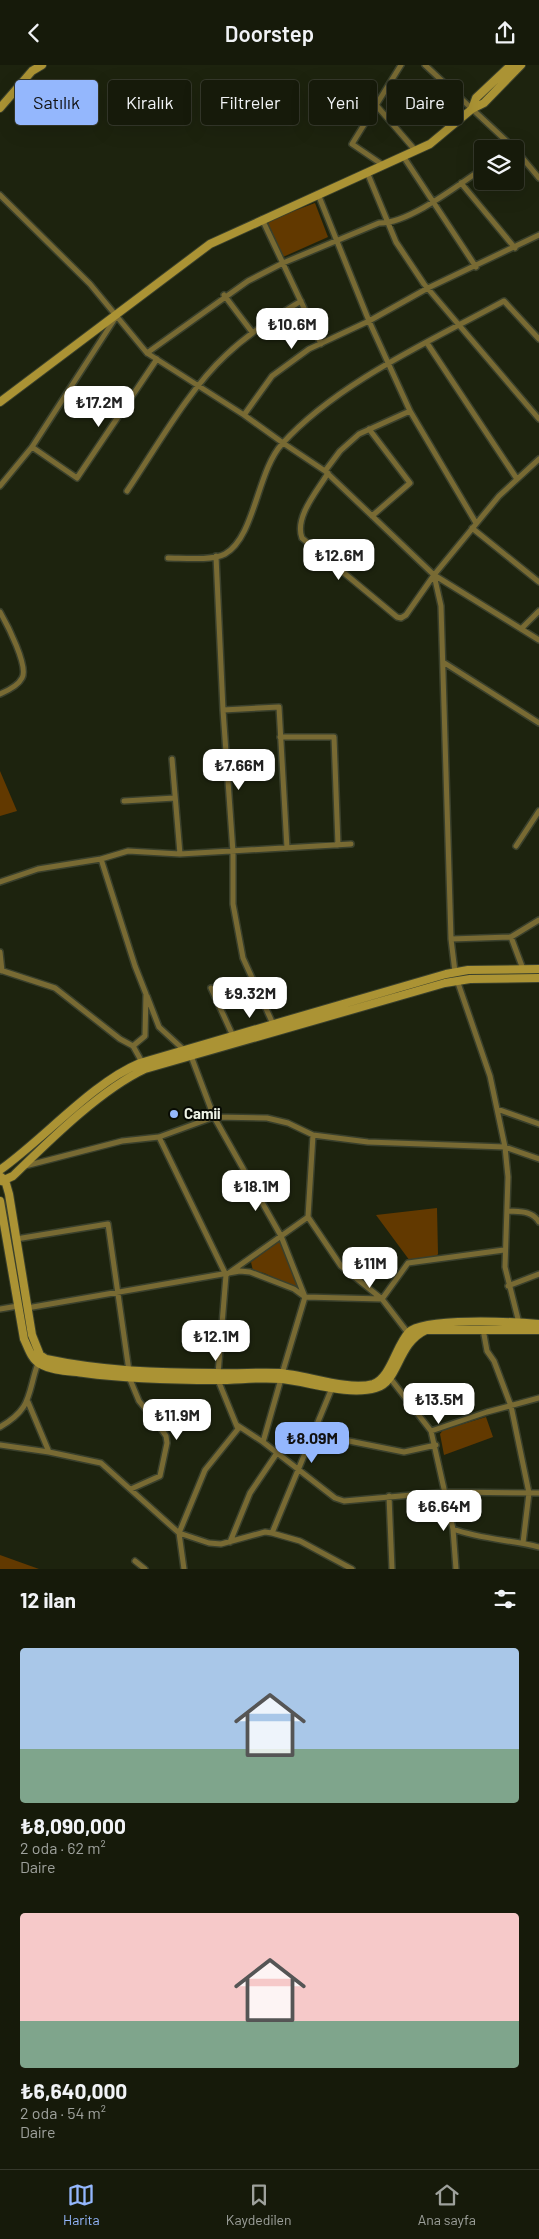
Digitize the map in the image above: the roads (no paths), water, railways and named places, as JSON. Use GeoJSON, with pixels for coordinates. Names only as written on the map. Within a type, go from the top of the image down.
{"type":"FeatureCollection","features":[{"type":"Feature","properties":{"kind":"street"},"geometry":{"type":"LineString","coordinates":[[0,108],[33,68],[42,65]]}},
{"type":"Feature","properties":{"kind":"street"},"geometry":{"type":"LineString","coordinates":[[377,103],[401,65]]}},
{"type":"Feature","properties":{"kind":"street"},"geometry":{"type":"LineString","coordinates":[[425,65],[505,140]]}},
{"type":"Feature","properties":{"kind":"street"},"geometry":{"type":"LineString","coordinates":[[472,109],[476,98],[511,65]]}},
{"type":"Feature","properties":{"kind":"street"},"geometry":{"type":"LineString","coordinates":[[0,402],[210,245],[318,193],[430,144],[472,109],[484,103],[521,65]]}},
{"type":"Feature","properties":{"kind":"street"},"geometry":{"type":"LineString","coordinates":[[377,106],[415,150]]}},
{"type":"Feature","properties":{"kind":"street"},"geometry":{"type":"LineString","coordinates":[[364,125],[352,144],[383,165]]}},
{"type":"Feature","properties":{"kind":"street"},"geometry":{"type":"LineString","coordinates":[[402,156],[476,267]]}},
{"type":"Feature","properties":{"kind":"street"},"geometry":{"type":"LineString","coordinates":[[524,160],[539,178]]}},
{"type":"Feature","properties":{"kind":"street"},"geometry":{"type":"LineString","coordinates":[[367,172],[396,242],[428,288],[539,419]]}},
{"type":"Feature","properties":{"kind":"street"},"geometry":{"type":"LineString","coordinates":[[147,353],[224,295],[248,281],[282,263],[379,223],[387,224],[409,216],[474,174]]}},
{"type":"Feature","properties":{"kind":"street"},"geometry":{"type":"LineString","coordinates":[[461,183],[515,248]]}},
{"type":"Feature","properties":{"kind":"street"},"geometry":{"type":"LineString","coordinates":[[318,193],[369,321],[410,411],[474,526],[539,582]]}},
{"type":"Feature","properties":{"kind":"street"},"geometry":{"type":"LineString","coordinates":[[0,195],[90,284],[147,353],[244,415],[282,443],[327,472],[434,575],[539,640]]}},
{"type":"Feature","properties":{"kind":"street"},"geometry":{"type":"LineString","coordinates":[[262,219],[321,344]]}},
{"type":"Feature","properties":{"kind":"street"},"geometry":{"type":"LineString","coordinates":[[244,415],[272,376],[309,349],[369,321],[428,288],[476,267],[539,235]]}},
{"type":"Feature","properties":{"kind":"street"},"geometry":{"type":"LineString","coordinates":[[224,295],[252,332]]}},
{"type":"Feature","properties":{"kind":"street"},"geometry":{"type":"LineString","coordinates":[[127,491],[198,386],[225,356],[252,332],[301,301]]}},
{"type":"Feature","properties":{"kind":"street"},"geometry":{"type":"LineString","coordinates":[[168,558],[224,555],[238,541],[246,528],[264,476],[282,443],[325,403],[390,364],[504,301],[539,339]]}},
{"type":"Feature","properties":{"kind":"street"},"geometry":{"type":"LineString","coordinates":[[0,486],[32,447],[117,315]]}},
{"type":"Feature","properties":{"kind":"street"},"geometry":{"type":"LineString","coordinates":[[427,343],[518,479]]}},
{"type":"Feature","properties":{"kind":"street"},"geometry":{"type":"LineString","coordinates":[[32,447],[77,478],[157,359]]}},
{"type":"Feature","properties":{"kind":"street"},"geometry":{"type":"LineString","coordinates":[[410,411],[359,434],[340,451],[302,517],[300,531],[302,537],[397,617],[401,618],[406,615],[434,575],[499,496],[539,459]]}},
{"type":"Feature","properties":{"kind":"street"},"geometry":{"type":"LineString","coordinates":[[369,429],[395,466],[410,483],[372,516]]}},
{"type":"Feature","properties":{"kind":"street"},"geometry":{"type":"LineString","coordinates":[[216,556],[223,710],[233,852],[232,904],[238,939],[246,965],[273,1024]]}},
{"type":"Feature","properties":{"kind":"street"},"geometry":{"type":"LineString","coordinates":[[434,575],[441,607],[451,939],[457,980],[490,1076],[505,1147],[508,1177],[504,1251],[508,1286],[520,1326]]}},
{"type":"Feature","properties":{"kind":"street"},"geometry":{"type":"LineString","coordinates":[[521,629],[539,611]]}},
{"type":"Feature","properties":{"kind":"street"},"geometry":{"type":"LineString","coordinates":[[0,613],[24,666],[24,677],[0,694]]}},
{"type":"Feature","properties":{"kind":"street"},"geometry":{"type":"LineString","coordinates":[[443,663],[539,723]]}},
{"type":"Feature","properties":{"kind":"street"},"geometry":{"type":"LineString","coordinates":[[223,710],[279,707],[287,848]]}},
{"type":"Feature","properties":{"kind":"street"},"geometry":{"type":"LineString","coordinates":[[280,737],[334,737],[338,845]]}},
{"type":"Feature","properties":{"kind":"street"},"geometry":{"type":"LineString","coordinates":[[172,759],[180,854]]}},
{"type":"Feature","properties":{"kind":"street"},"geometry":{"type":"LineString","coordinates":[[124,801],[175,798]]}},
{"type":"Feature","properties":{"kind":"street"},"geometry":{"type":"LineString","coordinates":[[516,845],[539,811]]}},
{"type":"Feature","properties":{"kind":"street"},"geometry":{"type":"LineString","coordinates":[[0,882],[38,869],[101,859],[128,851],[180,854],[350,844]]}},
{"type":"Feature","properties":{"kind":"street"},"geometry":{"type":"LineString","coordinates":[[101,859],[134,966],[159,1027],[191,1056],[214,1117],[281,1236],[305,1297],[263,1442]]}},
{"type":"Feature","properties":{"kind":"street"},"geometry":{"type":"LineString","coordinates":[[451,939],[511,937],[539,920]]}},
{"type":"Feature","properties":{"kind":"street"},"geometry":{"type":"LineString","coordinates":[[511,937],[523,969]]}},
{"type":"Feature","properties":{"kind":"street"},"geometry":{"type":"LineString","coordinates":[[0,952],[1,971],[55,988],[120,1039],[132,1046],[142,1063]]}},
{"type":"Feature","properties":{"kind":"street"},"geometry":{"type":"LineString","coordinates":[[0,1170],[91,1095],[124,1071],[142,1063],[455,972],[539,969]]}},
{"type":"Feature","properties":{"kind":"street"},"geometry":{"type":"LineString","coordinates":[[539,978],[457,980],[145,1069],[119,1083],[23,1166],[2,1179],[14,1223],[24,1339],[30,1354],[59,1370],[218,1377],[282,1376],[334,1383],[374,1383],[386,1375],[417,1326],[439,1323],[520,1326],[539,1330]]}},
{"type":"Feature","properties":{"kind":"street"},"geometry":{"type":"LineString","coordinates":[[211,988],[233,1036]]}},
{"type":"Feature","properties":{"kind":"street"},"geometry":{"type":"LineString","coordinates":[[132,1046],[145,1036],[146,994]]}},
{"type":"Feature","properties":{"kind":"street"},"geometry":{"type":"LineString","coordinates":[[497,1109],[539,1124]]}},
{"type":"Feature","properties":{"kind":"street"},"geometry":{"type":"LineString","coordinates":[[23,1166],[122,1141],[159,1137],[214,1117],[267,1118],[288,1123],[313,1135],[393,1145],[505,1147],[539,1159]]}},
{"type":"Feature","properties":{"kind":"street"},"geometry":{"type":"LineString","coordinates":[[313,1135],[308,1217],[341,1266],[382,1299],[410,1335]]}},
{"type":"Feature","properties":{"kind":"street"},"geometry":{"type":"LineString","coordinates":[[159,1137],[226,1275],[218,1377],[238,1429],[205,1471],[179,1533],[184,1569]]}},
{"type":"Feature","properties":{"kind":"street"},"geometry":{"type":"LineString","coordinates":[[0,1201],[22,1307]]}},
{"type":"Feature","properties":{"kind":"street"},"geometry":{"type":"LineString","coordinates":[[507,1211],[530,1213],[536,1216],[539,1222]]}},
{"type":"Feature","properties":{"kind":"street"},"geometry":{"type":"LineString","coordinates":[[226,1275],[308,1217]]}},
{"type":"Feature","properties":{"kind":"street"},"geometry":{"type":"LineString","coordinates":[[5,1225],[14,1223]]}},
{"type":"Feature","properties":{"kind":"street"},"geometry":{"type":"LineString","coordinates":[[16,1239],[108,1224],[129,1374],[139,1401],[157,1423],[167,1443],[160,1476],[131,1489]]}},
{"type":"Feature","properties":{"kind":"street"},"geometry":{"type":"LineString","coordinates":[[382,1299],[408,1263],[504,1251]]}},
{"type":"Feature","properties":{"kind":"street"},"geometry":{"type":"LineString","coordinates":[[0,1309],[226,1275],[240,1271],[250,1272],[294,1289],[305,1297],[382,1299]]}},
{"type":"Feature","properties":{"kind":"street"},"geometry":{"type":"LineString","coordinates":[[508,1286],[539,1274]]}},
{"type":"Feature","properties":{"kind":"street"},"geometry":{"type":"LineString","coordinates":[[282,1376],[332,1388],[373,1389],[382,1385],[390,1378],[410,1335],[426,1330],[483,1329],[539,1324]]}},
{"type":"Feature","properties":{"kind":"street"},"geometry":{"type":"LineString","coordinates":[[483,1329],[488,1351],[494,1361],[510,1406],[529,1493],[523,1543]]}},
{"type":"Feature","properties":{"kind":"street"},"geometry":{"type":"LineString","coordinates":[[0,1427],[9,1422],[28,1402],[40,1360]]}},
{"type":"Feature","properties":{"kind":"street"},"geometry":{"type":"LineString","coordinates":[[390,1378],[431,1431],[436,1445],[453,1529],[456,1569]]}},
{"type":"Feature","properties":{"kind":"street"},"geometry":{"type":"LineString","coordinates":[[272,1533],[332,1388]]}},
{"type":"Feature","properties":{"kind":"street"},"geometry":{"type":"LineString","coordinates":[[431,1431],[539,1398]]}},
{"type":"Feature","properties":{"kind":"street"},"geometry":{"type":"LineString","coordinates":[[28,1402],[49,1451]]}},
{"type":"Feature","properties":{"kind":"street"},"geometry":{"type":"LineString","coordinates":[[236,1425],[278,1453],[335,1498],[344,1501],[446,1492],[539,1493]]}},
{"type":"Feature","properties":{"kind":"street"},"geometry":{"type":"LineString","coordinates":[[314,1434],[404,1452],[436,1445]]}},
{"type":"Feature","properties":{"kind":"street"},"geometry":{"type":"LineString","coordinates":[[0,1445],[49,1451],[101,1463],[179,1533],[209,1543],[221,1544],[265,1532],[272,1533],[300,1541],[352,1569]]}},
{"type":"Feature","properties":{"kind":"street"},"geometry":{"type":"LineString","coordinates":[[230,1542],[250,1493],[278,1453]]}},
{"type":"Feature","properties":{"kind":"street"},"geometry":{"type":"LineString","coordinates":[[389,1496],[392,1569]]}},
{"type":"Feature","properties":{"kind":"street"},"geometry":{"type":"LineString","coordinates":[[453,1529],[471,1535],[539,1547]]}},
{"type":"Feature","properties":{"kind":"street"},"geometry":{"type":"LineString","coordinates":[[135,1561],[144,1569]]}},
{"type":"Feature","properties":{"kind":"place","name":"Camii"},"geometry":{"type":"Point","coordinates":[174,1114]}}]}
